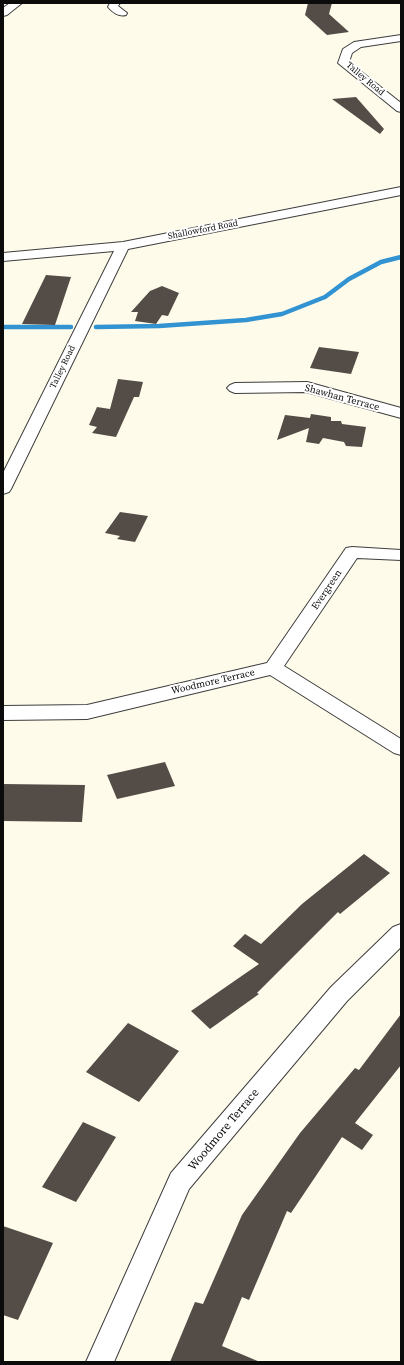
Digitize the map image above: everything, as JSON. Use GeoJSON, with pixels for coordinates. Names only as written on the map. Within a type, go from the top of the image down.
{"type":"FeatureCollection","features":[{"type":"Feature","properties":{"kind":"street"},"geometry":{"type":"LineString","coordinates":[[3,13],[17,3]]}},
{"type":"Feature","properties":{"kind":"street"},"geometry":{"type":"LineString","coordinates":[[115,3],[113,7],[114,9],[122,13]]}},
{"type":"Feature","properties":{"kind":"street","name":"Talley Road"},"geometry":{"type":"LineString","coordinates":[[401,38],[358,44],[347,51],[343,63],[401,109]]}},
{"type":"Feature","properties":{"kind":"street","name":"Shallowford Road"},"geometry":{"type":"LineString","coordinates":[[3,257],[123,246],[401,191]]}},
{"type":"Feature","properties":{"kind":"street"},"geometry":{"type":"LineString","coordinates":[[377,196],[401,201]]}},
{"type":"Feature","properties":{"kind":"street","name":"Talley Road"},"geometry":{"type":"LineString","coordinates":[[3,489],[123,246]]}},
{"type":"Feature","properties":{"kind":"street","name":"Shawhan Terrace"},"geometry":{"type":"LineString","coordinates":[[235,388],[307,387],[401,413]]}},
{"type":"Feature","properties":{"kind":"street","name":"Evergreen"},"geometry":{"type":"LineString","coordinates":[[273,668],[352,552],[401,555]]}},
{"type":"Feature","properties":{"kind":"street"},"geometry":{"type":"LineString","coordinates":[[273,668],[401,748]]}},
{"type":"Feature","properties":{"kind":"street","name":"Woodmore Terrace"},"geometry":{"type":"LineString","coordinates":[[3,713],[87,712],[273,668]]}},
{"type":"Feature","properties":{"kind":"street","name":"Woodmore Terrace"},"geometry":{"type":"LineString","coordinates":[[100,1362],[180,1181],[339,994],[401,933]]}},
{"type":"Feature","properties":{"kind":"building"},"geometry":{"type":"Polygon","coordinates":[[[308,3],[332,3],[329,14],[349,32],[327,35],[305,15],[308,3]]]}},
{"type":"Feature","properties":{"kind":"building"},"geometry":{"type":"Polygon","coordinates":[[[356,97],[384,129],[380,134],[332,99],[356,97]]]}},
{"type":"Feature","properties":{"kind":"building"},"geometry":{"type":"Polygon","coordinates":[[[46,275],[71,277],[55,325],[22,324],[46,275]]]}},
{"type":"Feature","properties":{"kind":"building"},"geometry":{"type":"Polygon","coordinates":[[[162,286],[179,293],[168,316],[162,315],[156,324],[135,321],[138,312],[131,312],[150,291],[162,286]]]}},
{"type":"Feature","properties":{"kind":"building"},"geometry":{"type":"Polygon","coordinates":[[[319,347],[359,352],[351,374],[310,368],[319,347]]]}},
{"type":"Feature","properties":{"kind":"building"},"geometry":{"type":"Polygon","coordinates":[[[118,379],[143,382],[139,397],[134,397],[116,437],[92,433],[97,427],[89,425],[97,407],[110,409],[118,379]]]}},
{"type":"Feature","properties":{"kind":"building"},"geometry":{"type":"Polygon","coordinates":[[[311,414],[331,417],[331,421],[341,421],[342,424],[366,427],[362,447],[346,446],[344,442],[323,438],[319,444],[306,442],[309,428],[277,440],[285,415],[310,418],[311,414]]]}},
{"type":"Feature","properties":{"kind":"building"},"geometry":{"type":"Polygon","coordinates":[[[120,512],[148,516],[135,542],[117,539],[120,536],[105,533],[120,512]]]}},
{"type":"Feature","properties":{"kind":"building"},"geometry":{"type":"Polygon","coordinates":[[[165,762],[175,786],[117,799],[107,775],[165,762]]]}},
{"type":"Feature","properties":{"kind":"building"},"geometry":{"type":"Polygon","coordinates":[[[3,784],[85,785],[82,822],[3,821],[3,784]]]}},
{"type":"Feature","properties":{"kind":"building"},"geometry":{"type":"Polygon","coordinates":[[[364,854],[390,873],[340,914],[338,912],[257,993],[259,994],[210,1029],[191,1011],[259,964],[233,946],[245,934],[261,944],[302,904],[364,854]]]}},
{"type":"Feature","properties":{"kind":"building"},"geometry":{"type":"Polygon","coordinates":[[[401,1014],[401,1065],[355,1123],[373,1135],[362,1150],[342,1137],[291,1213],[287,1211],[249,1300],[242,1297],[222,1346],[260,1362],[170,1362],[195,1302],[203,1304],[242,1215],[300,1133],[355,1068],[359,1070],[401,1014]]]}},
{"type":"Feature","properties":{"kind":"building"},"geometry":{"type":"Polygon","coordinates":[[[128,1023],[179,1051],[139,1102],[86,1072],[128,1023]]]}},
{"type":"Feature","properties":{"kind":"building"},"geometry":{"type":"Polygon","coordinates":[[[83,1122],[116,1137],[76,1202],[42,1187],[83,1122]]]}},
{"type":"Feature","properties":{"kind":"building"},"geometry":{"type":"Polygon","coordinates":[[[3,1226],[53,1243],[18,1320],[3,1315],[3,1226]]]}},
{"type":"Feature","properties":{"kind":"waterway"},"geometry":{"type":"LineString","coordinates":[[96,327],[159,326],[246,320],[282,314],[325,297],[349,279],[381,262],[401,257]]}},
{"type":"Feature","properties":{"kind":"waterway"},"geometry":{"type":"LineString","coordinates":[[3,327],[71,327]]}}]}
